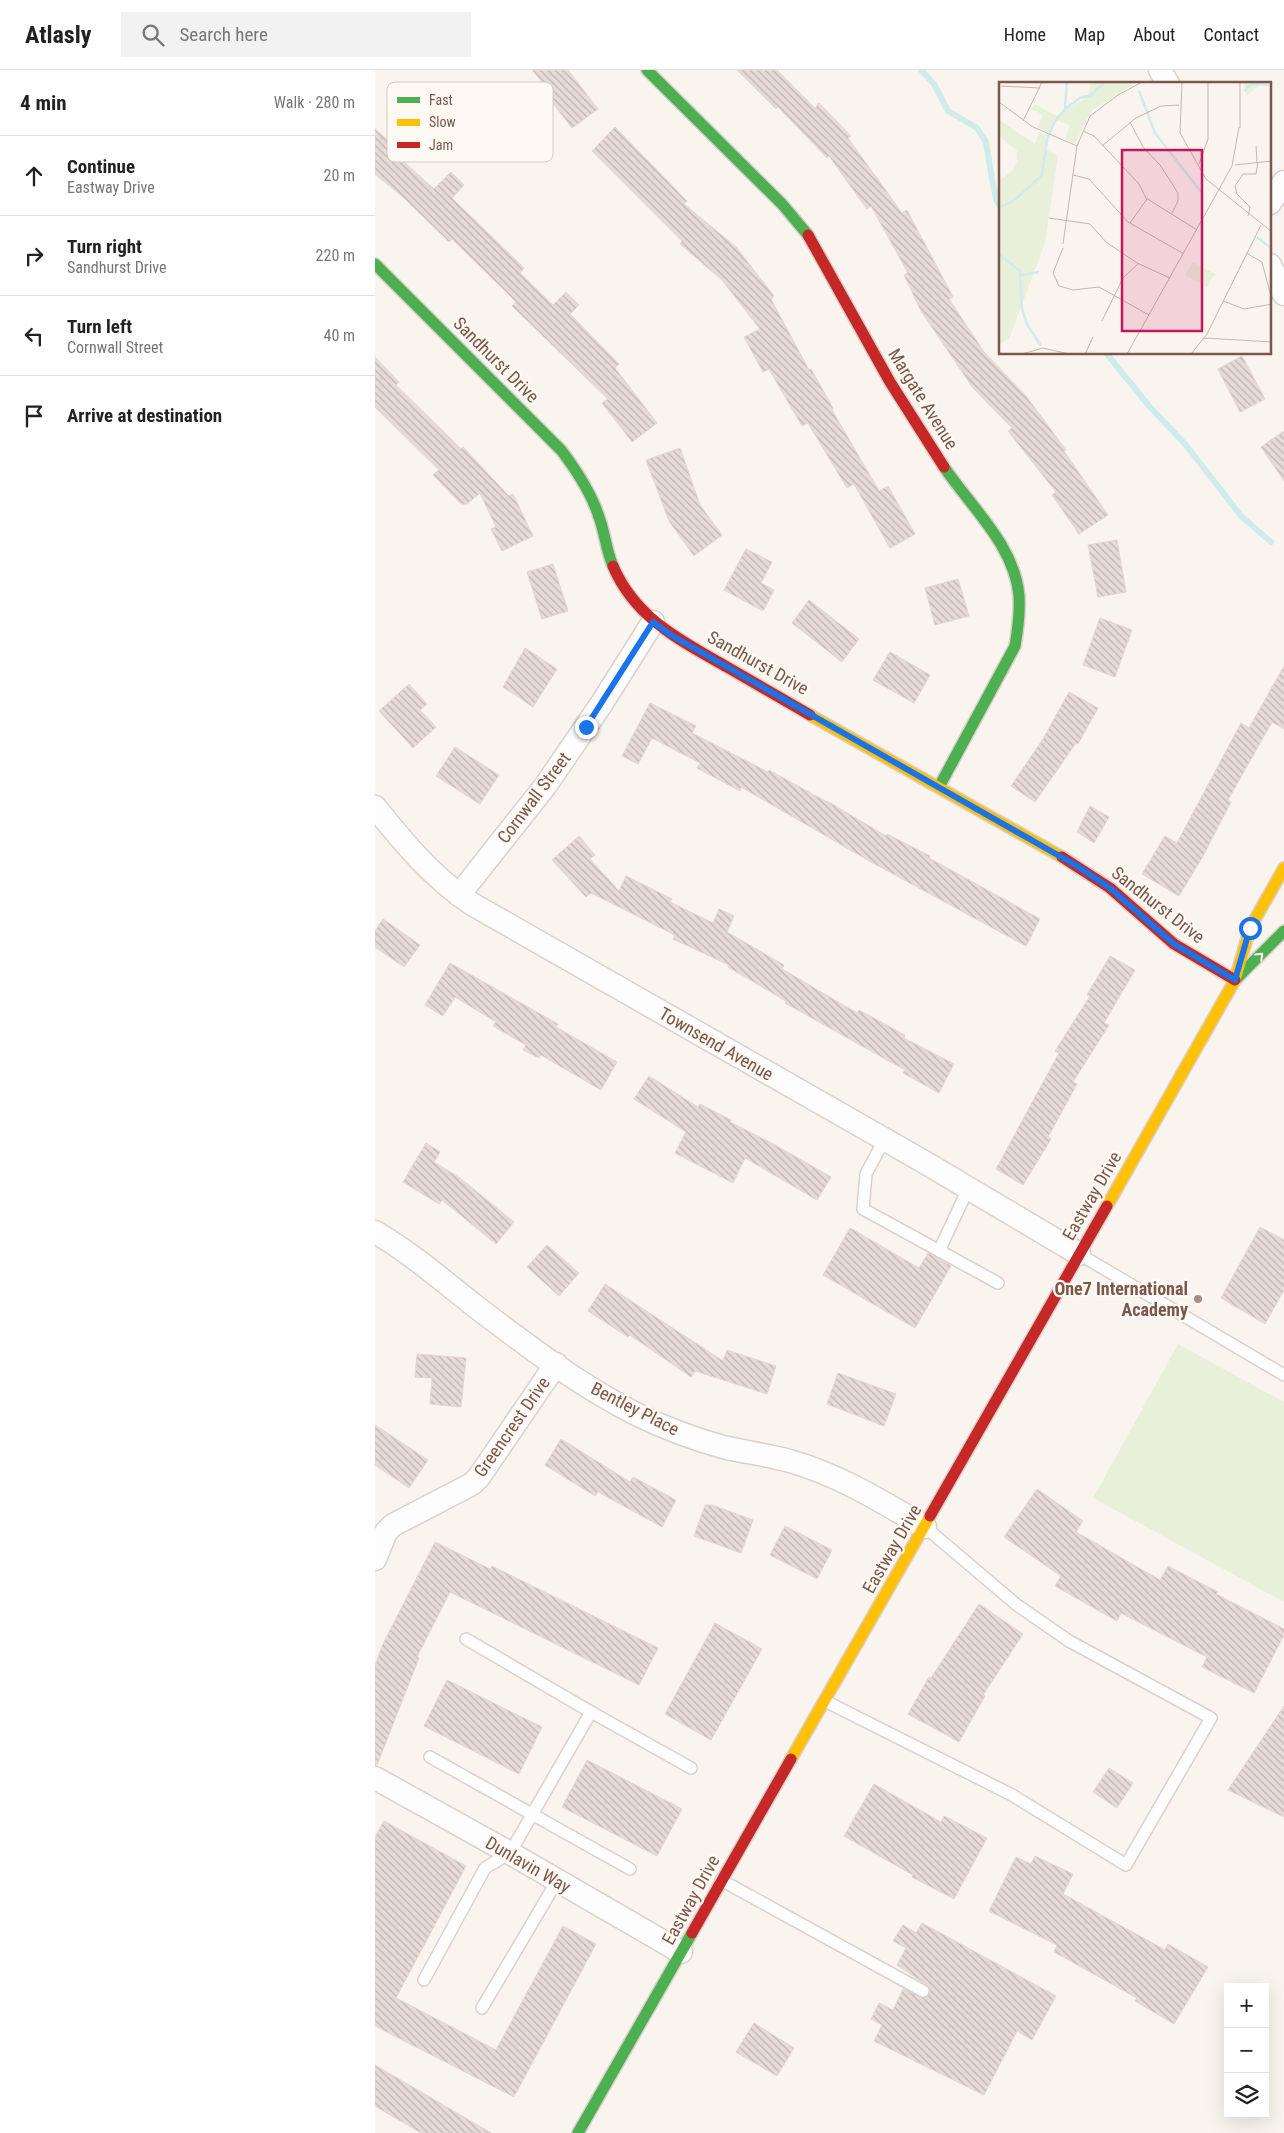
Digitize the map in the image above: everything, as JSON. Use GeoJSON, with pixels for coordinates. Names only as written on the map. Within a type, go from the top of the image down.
{"type":"FeatureCollection","features":[{"type":"Feature","properties":{"kind":"street","name":"Margate Avenue"},"geometry":{"type":"LineString","coordinates":[[647,70],[782,204],[809,237],[896,393],[949,474],[997,539],[1013,570],[1019,595],[1019,621],[1015,646],[939,787]]}},
{"type":"Feature","properties":{"kind":"street"},"geometry":{"type":"LineString","coordinates":[[1160,70],[1167,82]]}},
{"type":"Feature","properties":{"kind":"street"},"geometry":{"type":"LineString","coordinates":[[1271,202],[1284,182]]}},
{"type":"Feature","properties":{"kind":"street","name":"Sandhurst Drive"},"geometry":{"type":"LineString","coordinates":[[375,264],[561,450],[581,476],[596,507],[612,563],[619,578],[626,591],[653,622],[671,635],[1077,866],[1110,888],[1174,944],[1235,980]]}},
{"type":"Feature","properties":{"kind":"street"},"geometry":{"type":"LineString","coordinates":[[1271,267],[1284,294]]}},
{"type":"Feature","properties":{"kind":"street","name":"Cornwall Street"},"geometry":{"type":"LineString","coordinates":[[459,895],[546,785],[602,704],[653,622]]}},
{"type":"Feature","properties":{"kind":"street","name":"Townsend Avenue"},"geometry":{"type":"LineString","coordinates":[[375,807],[416,857],[444,884],[459,895],[1079,1254]]}},
{"type":"Feature","properties":{"kind":"street","name":"Eastway Drive"},"geometry":{"type":"LineString","coordinates":[[578,2133],[1235,980],[1250,928],[1284,868]]}},
{"type":"Feature","properties":{"kind":"street","name":"Eastway Drive"},"geometry":{"type":"LineString","coordinates":[[1235,980],[1284,931]]}},
{"type":"Feature","properties":{"kind":"street","name":"Bentley Place"},"geometry":{"type":"LineString","coordinates":[[375,1232],[411,1254],[475,1306],[556,1364],[599,1392],[657,1424],[701,1441],[790,1462],[835,1477],[852,1484],[925,1527]]}},
{"type":"Feature","properties":{"kind":"street","name":"Greencrest Drive"},"geometry":{"type":"LineString","coordinates":[[375,1559],[381,1530],[472,1484],[486,1468],[556,1364]]}},
{"type":"Feature","properties":{"kind":"street","name":"Dunlavin Way"},"geometry":{"type":"LineString","coordinates":[[375,1778],[510,1853],[681,1952]]}},
{"type":"Feature","properties":{"kind":"lane"},"geometry":{"type":"LineString","coordinates":[[884,1140],[866,1174],[863,1209],[998,1283]]}},
{"type":"Feature","properties":{"kind":"lane"},"geometry":{"type":"LineString","coordinates":[[939,1250],[968,1189]]}},
{"type":"Feature","properties":{"kind":"lane"},"geometry":{"type":"LineString","coordinates":[[1079,1254],[1284,1375]]}},
{"type":"Feature","properties":{"kind":"lane"},"geometry":{"type":"LineString","coordinates":[[825,1701],[1011,1794],[1127,1865],[1207,1726],[1211,1718],[1069,1641],[1017,1605],[925,1527]]}},
{"type":"Feature","properties":{"kind":"lane"},"geometry":{"type":"LineString","coordinates":[[466,1639],[691,1768]]}},
{"type":"Feature","properties":{"kind":"lane"},"geometry":{"type":"LineString","coordinates":[[424,1980],[485,1868],[510,1853],[591,1712]]}},
{"type":"Feature","properties":{"kind":"lane"},"geometry":{"type":"LineString","coordinates":[[430,1757],[631,1868]]}},
{"type":"Feature","properties":{"kind":"lane"},"geometry":{"type":"LineString","coordinates":[[721,1880],[923,1991]]}},
{"type":"Feature","properties":{"kind":"lane"},"geometry":{"type":"LineString","coordinates":[[482,2008],[557,1881]]}},
{"type":"Feature","properties":{"kind":"green space"},"geometry":{"type":"Polygon","coordinates":[[[1178,1344],[1284,1402],[1284,1602],[1093,1498],[1178,1344]]]}},
{"type":"Feature","properties":{"kind":"building"},"geometry":{"type":"Polygon","coordinates":[[[532,70],[568,70],[598,109],[572,128],[553,103],[553,82],[542,82],[532,70]]]}},
{"type":"Feature","properties":{"kind":"building"},"geometry":{"type":"Polygon","coordinates":[[[737,70],[777,70],[815,108],[819,103],[851,136],[848,138],[902,213],[907,210],[953,297],[949,299],[984,352],[1026,396],[1066,450],[1064,451],[1108,515],[1079,534],[1052,495],[1056,492],[1008,431],[1012,428],[973,388],[921,311],[904,275],[908,273],[871,206],[867,209],[829,156],[827,158],[778,107],[776,109],[737,70]]]}},
{"type":"Feature","properties":{"kind":"building"},"geometry":{"type":"Polygon","coordinates":[[[615,127],[687,201],[684,204],[736,247],[774,296],[771,299],[809,370],[811,369],[833,408],[832,410],[879,491],[888,486],[915,534],[890,548],[854,484],[847,488],[808,423],[802,426],[769,369],[763,372],[744,337],[760,329],[722,280],[680,244],[682,241],[592,151],[615,127]]]}},
{"type":"Feature","properties":{"kind":"building"},"geometry":{"type":"Polygon","coordinates":[[[375,129],[387,139],[387,162],[404,162],[434,189],[451,172],[464,185],[452,198],[524,268],[520,273],[553,305],[566,292],[579,305],[570,314],[619,364],[615,368],[657,423],[632,442],[602,403],[608,399],[512,306],[516,302],[452,239],[449,242],[404,198],[375,174],[375,129]]]}},
{"type":"Feature","properties":{"kind":"building"},"geometry":{"type":"Polygon","coordinates":[[[1242,356],[1265,399],[1240,412],[1218,369],[1242,356]]]}},
{"type":"Feature","properties":{"kind":"building"},"geometry":{"type":"Polygon","coordinates":[[[375,357],[399,382],[396,385],[461,449],[463,447],[509,496],[513,494],[533,536],[502,551],[491,529],[496,527],[480,493],[467,504],[461,504],[433,475],[439,470],[375,407],[375,357]]]}},
{"type":"Feature","properties":{"kind":"building"},"geometry":{"type":"Polygon","coordinates":[[[1284,431],[1284,481],[1261,447],[1284,431]]]}},
{"type":"Feature","properties":{"kind":"building"},"geometry":{"type":"Polygon","coordinates":[[[680,448],[700,505],[722,535],[694,556],[669,521],[646,460],[680,448]]]}},
{"type":"Feature","properties":{"kind":"building"},"geometry":{"type":"Polygon","coordinates":[[[1117,540],[1126,592],[1098,597],[1088,545],[1117,540]]]}},
{"type":"Feature","properties":{"kind":"building"},"geometry":{"type":"Polygon","coordinates":[[[746,549],[772,562],[761,583],[774,590],[763,611],[724,590],[746,549]]]}},
{"type":"Feature","properties":{"kind":"building"},"geometry":{"type":"Polygon","coordinates":[[[553,564],[568,611],[542,619],[527,572],[553,564]]]}},
{"type":"Feature","properties":{"kind":"building"},"geometry":{"type":"Polygon","coordinates":[[[958,579],[969,616],[935,625],[925,588],[958,579]]]}},
{"type":"Feature","properties":{"kind":"building"},"geometry":{"type":"Polygon","coordinates":[[[809,600],[859,639],[842,662],[792,623],[809,600]]]}},
{"type":"Feature","properties":{"kind":"building"},"geometry":{"type":"Polygon","coordinates":[[[1100,618],[1132,630],[1115,677],[1083,665],[1100,618]]]}},
{"type":"Feature","properties":{"kind":"building"},"geometry":{"type":"Polygon","coordinates":[[[525,648],[557,669],[533,707],[503,687],[525,648]]]}},
{"type":"Feature","properties":{"kind":"building"},"geometry":{"type":"Polygon","coordinates":[[[890,652],[930,675],[914,703],[873,680],[890,652]]]}},
{"type":"Feature","properties":{"kind":"building"},"geometry":{"type":"Polygon","coordinates":[[[1284,666],[1284,729],[1272,722],[1228,800],[1231,802],[1202,858],[1179,896],[1142,874],[1165,836],[1177,843],[1241,723],[1249,728],[1284,666]]]}},
{"type":"Feature","properties":{"kind":"building"},"geometry":{"type":"Polygon","coordinates":[[[409,684],[427,704],[420,710],[436,727],[413,748],[379,711],[409,684]]]}},
{"type":"Feature","properties":{"kind":"building"},"geometry":{"type":"Polygon","coordinates":[[[1069,692],[1098,708],[1078,744],[1076,743],[1035,802],[1011,786],[1043,739],[1069,692]]]}},
{"type":"Feature","properties":{"kind":"building"},"geometry":{"type":"Polygon","coordinates":[[[650,703],[696,726],[692,733],[768,772],[769,770],[886,836],[887,834],[930,856],[929,858],[1040,919],[1026,946],[871,862],[741,787],[740,791],[697,768],[700,763],[652,738],[638,764],[622,756],[650,703]]]}},
{"type":"Feature","properties":{"kind":"building"},"geometry":{"type":"Polygon","coordinates":[[[455,747],[499,775],[480,804],[436,776],[455,747]]]}},
{"type":"Feature","properties":{"kind":"building"},"geometry":{"type":"Polygon","coordinates":[[[1090,806],[1109,817],[1094,843],[1077,832],[1090,806]]]}},
{"type":"Feature","properties":{"kind":"building"},"geometry":{"type":"Polygon","coordinates":[[[579,836],[595,855],[590,859],[619,891],[626,876],[672,899],[670,902],[713,923],[719,909],[734,916],[727,932],[784,965],[782,969],[857,1013],[859,1010],[905,1035],[904,1038],[954,1064],[939,1093],[903,1073],[905,1070],[785,1003],[786,1001],[728,967],[729,965],[673,939],[675,935],[591,893],[586,897],[552,860],[579,836]]]}},
{"type":"Feature","properties":{"kind":"building"},"geometry":{"type":"Polygon","coordinates":[[[383,919],[420,945],[404,967],[375,947],[375,931],[383,919]]]}},
{"type":"Feature","properties":{"kind":"building"},"geometry":{"type":"Polygon","coordinates":[[[1110,956],[1135,970],[1104,1023],[1109,1025],[1073,1082],[1077,1084],[1048,1137],[1051,1139],[1023,1185],[996,1169],[1059,1053],[1055,1051],[1090,996],[1087,995],[1110,956]]]}},
{"type":"Feature","properties":{"kind":"building"},"geometry":{"type":"Polygon","coordinates":[[[450,963],[558,1024],[556,1027],[617,1062],[601,1090],[541,1055],[539,1058],[523,1050],[526,1045],[493,1026],[496,1022],[455,997],[443,1016],[425,1005],[450,963]]]}},
{"type":"Feature","properties":{"kind":"building"},"geometry":{"type":"Polygon","coordinates":[[[649,1076],[698,1107],[700,1104],[731,1120],[730,1122],[831,1177],[817,1200],[745,1158],[733,1183],[675,1153],[686,1132],[634,1099],[649,1076]]]}},
{"type":"Feature","properties":{"kind":"building"},"geometry":{"type":"Polygon","coordinates":[[[426,1143],[440,1152],[434,1162],[460,1178],[514,1222],[496,1244],[442,1200],[439,1204],[403,1182],[426,1143]]]}},
{"type":"Feature","properties":{"kind":"building"},"geometry":{"type":"Polygon","coordinates":[[[1260,1227],[1284,1240],[1284,1290],[1265,1324],[1221,1298],[1260,1227]]]}},
{"type":"Feature","properties":{"kind":"building"},"geometry":{"type":"Polygon","coordinates":[[[850,1228],[919,1268],[928,1253],[951,1266],[915,1328],[823,1275],[850,1228]]]}},
{"type":"Feature","properties":{"kind":"building"},"geometry":{"type":"Polygon","coordinates":[[[547,1245],[579,1273],[559,1296],[527,1267],[547,1245]]]}},
{"type":"Feature","properties":{"kind":"building"},"geometry":{"type":"Polygon","coordinates":[[[605,1284],[723,1361],[727,1350],[776,1366],[767,1394],[695,1371],[691,1377],[630,1335],[628,1337],[588,1311],[605,1284]]]}},
{"type":"Feature","properties":{"kind":"building"},"geometry":{"type":"Polygon","coordinates":[[[417,1354],[466,1358],[461,1407],[430,1404],[432,1378],[415,1377],[417,1354]]]}},
{"type":"Feature","properties":{"kind":"building"},"geometry":{"type":"Polygon","coordinates":[[[838,1373],[896,1394],[884,1426],[827,1404],[838,1373]]]}},
{"type":"Feature","properties":{"kind":"building"},"geometry":{"type":"Polygon","coordinates":[[[375,1425],[428,1460],[409,1488],[375,1465],[375,1425]]]}},
{"type":"Feature","properties":{"kind":"building"},"geometry":{"type":"Polygon","coordinates":[[[561,1439],[630,1482],[633,1477],[676,1500],[662,1527],[598,1492],[595,1496],[545,1465],[561,1439]]]}},
{"type":"Feature","properties":{"kind":"building"},"geometry":{"type":"Polygon","coordinates":[[[1037,1489],[1083,1521],[1076,1532],[1160,1580],[1168,1566],[1218,1592],[1216,1594],[1284,1629],[1284,1635],[1254,1693],[1202,1667],[1207,1657],[1121,1613],[1117,1621],[1055,1586],[1061,1576],[1004,1537],[1037,1489]]]}},
{"type":"Feature","properties":{"kind":"building"},"geometry":{"type":"Polygon","coordinates":[[[705,1505],[712,1505],[753,1520],[741,1553],[694,1536],[705,1505]]]}},
{"type":"Feature","properties":{"kind":"building"},"geometry":{"type":"Polygon","coordinates":[[[785,1526],[832,1550],[817,1579],[770,1555],[785,1526]]]}},
{"type":"Feature","properties":{"kind":"building"},"geometry":{"type":"Polygon","coordinates":[[[435,1542],[490,1569],[492,1566],[658,1648],[639,1685],[450,1592],[417,1657],[419,1658],[377,1765],[375,1765],[375,1665],[383,1644],[435,1542]]]}},
{"type":"Feature","properties":{"kind":"building"},"geometry":{"type":"Polygon","coordinates":[[[979,1604],[1023,1634],[983,1695],[985,1696],[959,1742],[908,1714],[929,1677],[931,1678],[979,1604]]]}},
{"type":"Feature","properties":{"kind":"building"},"geometry":{"type":"Polygon","coordinates":[[[715,1623],[762,1649],[711,1740],[665,1714],[715,1623]]]}},
{"type":"Feature","properties":{"kind":"building"},"geometry":{"type":"Polygon","coordinates":[[[447,1680],[542,1727],[519,1774],[424,1726],[447,1680]]]}},
{"type":"Feature","properties":{"kind":"building"},"geometry":{"type":"Polygon","coordinates":[[[1284,1706],[1284,1817],[1228,1790],[1284,1706]]]}},
{"type":"Feature","properties":{"kind":"building"},"geometry":{"type":"Polygon","coordinates":[[[587,1760],[682,1809],[657,1856],[562,1807],[587,1760]]]}},
{"type":"Feature","properties":{"kind":"building"},"geometry":{"type":"Polygon","coordinates":[[[1109,1768],[1133,1783],[1117,1808],[1093,1792],[1109,1768]]]}},
{"type":"Feature","properties":{"kind":"building"},"geometry":{"type":"Polygon","coordinates":[[[874,1784],[941,1822],[944,1816],[987,1838],[954,1899],[912,1877],[913,1875],[844,1836],[874,1784]]]}},
{"type":"Feature","properties":{"kind":"building"},"geometry":{"type":"Polygon","coordinates":[[[384,1821],[466,1866],[396,1998],[496,2050],[563,1926],[596,1944],[514,2097],[375,2026],[375,1837],[384,1821]]]}},
{"type":"Feature","properties":{"kind":"building"},"geometry":{"type":"Polygon","coordinates":[[[1035,1856],[1073,1874],[1063,1894],[1165,1950],[1168,1944],[1208,1967],[1174,2024],[1135,2001],[1137,1998],[1054,1952],[1057,1945],[989,1911],[1016,1857],[1031,1864],[1035,1856]]]}},
{"type":"Feature","properties":{"kind":"building"},"geometry":{"type":"Polygon","coordinates":[[[922,1923],[1056,1996],[1032,2040],[1017,2031],[984,2095],[874,2041],[882,2025],[871,2019],[879,2003],[893,2010],[903,1989],[923,1998],[930,1994],[927,1985],[897,1965],[906,1948],[893,1941],[903,1925],[916,1933],[922,1923]]]}},
{"type":"Feature","properties":{"kind":"building"},"geometry":{"type":"Polygon","coordinates":[[[754,2023],[794,2048],[777,2076],[736,2052],[754,2023]]]}},
{"type":"Feature","properties":{"kind":"building"},"geometry":{"type":"Polygon","coordinates":[[[375,2065],[491,2133],[421,2133],[375,2106],[375,2065]]]}},
{"type":"Feature","properties":{"kind":"waterway"},"geometry":{"type":"LineString","coordinates":[[921,70],[934,84],[948,111],[977,128],[986,142],[996,199],[999,205]]}},
{"type":"Feature","properties":{"kind":"waterway"},"geometry":{"type":"LineString","coordinates":[[1108,355],[1149,406],[1186,445],[1241,516],[1271,542]]}},
{"type":"Feature","properties":{"kind":"traffic: fast"},"geometry":{"type":"LineString","coordinates":[[647,70],[782,204],[808,235]]}},
{"type":"Feature","properties":{"kind":"traffic: fast"},"geometry":{"type":"LineString","coordinates":[[375,264],[561,450],[588,490],[601,523],[613,566]]}},
{"type":"Feature","properties":{"kind":"traffic: fast"},"geometry":{"type":"LineString","coordinates":[[939,787],[1015,646],[1019,609],[1016,578],[1001,544],[944,467]]}},
{"type":"Feature","properties":{"kind":"traffic: fast"},"geometry":{"type":"LineString","coordinates":[[1236,979],[1284,931]]}},
{"type":"Feature","properties":{"kind":"traffic: fast"},"geometry":{"type":"LineString","coordinates":[[578,2133],[692,1933]]}},
{"type":"Feature","properties":{"kind":"traffic: slow"},"geometry":{"type":"LineString","coordinates":[[810,715],[1062,857]]}},
{"type":"Feature","properties":{"kind":"traffic: slow"},"geometry":{"type":"LineString","coordinates":[[1107,1206],[1235,980],[1250,928],[1284,868]]}},
{"type":"Feature","properties":{"kind":"traffic: slow"},"geometry":{"type":"LineString","coordinates":[[791,1759],[930,1516]]}},
{"type":"Feature","properties":{"kind":"traffic: jam"},"geometry":{"type":"LineString","coordinates":[[808,235],[890,382],[944,467]]}},
{"type":"Feature","properties":{"kind":"traffic: jam"},"geometry":{"type":"LineString","coordinates":[[613,566],[622,584],[634,600],[661,626],[693,648],[810,715]]}},
{"type":"Feature","properties":{"kind":"traffic: jam"},"geometry":{"type":"LineString","coordinates":[[1062,857],[1110,888],[1174,944],[1235,980]]}},
{"type":"Feature","properties":{"kind":"traffic: jam"},"geometry":{"type":"LineString","coordinates":[[930,1516],[1107,1206]]}},
{"type":"Feature","properties":{"kind":"traffic: jam"},"geometry":{"type":"LineString","coordinates":[[692,1933],[791,1759]]}},
{"type":"Feature","properties":{"kind":"place","name":"One7 International Academy"},"geometry":{"type":"Point","coordinates":[1198,1299]}},
{"type":"Feature","properties":{"kind":"route"},"geometry":{"type":"LineString","coordinates":[[586,727],[653,622],[671,635],[1077,866],[1110,888],[1159,933],[1174,944],[1235,980],[1250,928]]}}]}
